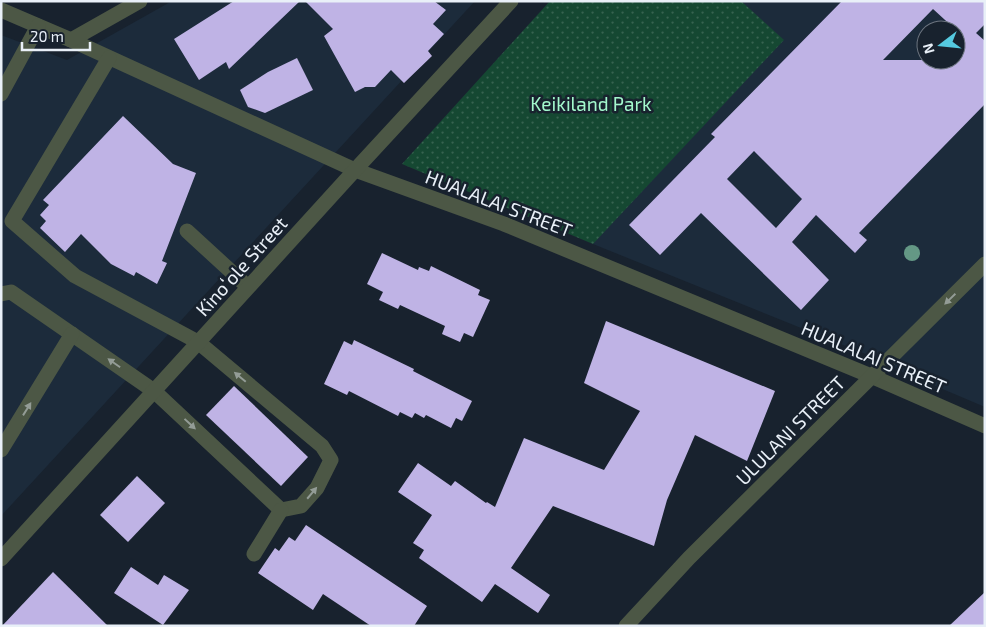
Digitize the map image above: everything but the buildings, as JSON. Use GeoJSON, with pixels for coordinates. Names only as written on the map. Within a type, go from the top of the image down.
{"type":"FeatureCollection","features":[{"type":"Feature","properties":{"kind":"street"},"geometry":{"type":"LineString","coordinates":[[71,40],[140,1]]}},
{"type":"Feature","properties":{"kind":"street","name":"Kinoʻole Street"},"geometry":{"type":"LineString","coordinates":[[1,559],[511,1]]}},
{"type":"Feature","properties":{"kind":"street","name":"HUALALAI STREET"},"geometry":{"type":"LineString","coordinates":[[1,10],[355,170],[504,224],[871,376],[985,426]]}},
{"type":"Feature","properties":{"kind":"street"},"geometry":{"type":"LineString","coordinates":[[1,94],[38,26]]}},
{"type":"Feature","properties":{"kind":"street"},"geometry":{"type":"LineString","coordinates":[[109,58],[7,217],[75,276],[198,342],[322,446],[331,460],[317,488],[301,506],[281,510],[254,554]]}},
{"type":"Feature","properties":{"kind":"street"},"geometry":{"type":"LineString","coordinates":[[187,231],[248,287]]}},
{"type":"Feature","properties":{"kind":"street","name":"ULULANI STREET"},"geometry":{"type":"LineString","coordinates":[[626,626],[689,558],[985,264]]}},
{"type":"Feature","properties":{"kind":"street"},"geometry":{"type":"LineString","coordinates":[[1,294],[11,292],[154,391],[281,510]]}},
{"type":"Feature","properties":{"kind":"street"},"geometry":{"type":"LineString","coordinates":[[1,450],[72,334]]}},
{"type":"Feature","properties":{"kind":"shaded area"},"geometry":{"type":"Polygon","coordinates":[[[172,1],[475,1],[1,516],[1,35],[67,60],[172,1]]]}},
{"type":"Feature","properties":{"kind":"shaded area"},"geometry":{"type":"Polygon","coordinates":[[[555,1],[985,1],[985,407],[900,371],[873,357],[593,244],[555,1]]]}},
{"type":"Feature","properties":{"kind":"green space","name":"Keikiland Park"},"geometry":{"type":"Polygon","coordinates":[[[550,1],[741,1],[784,40],[593,244],[402,164],[550,1]]]}}]}
